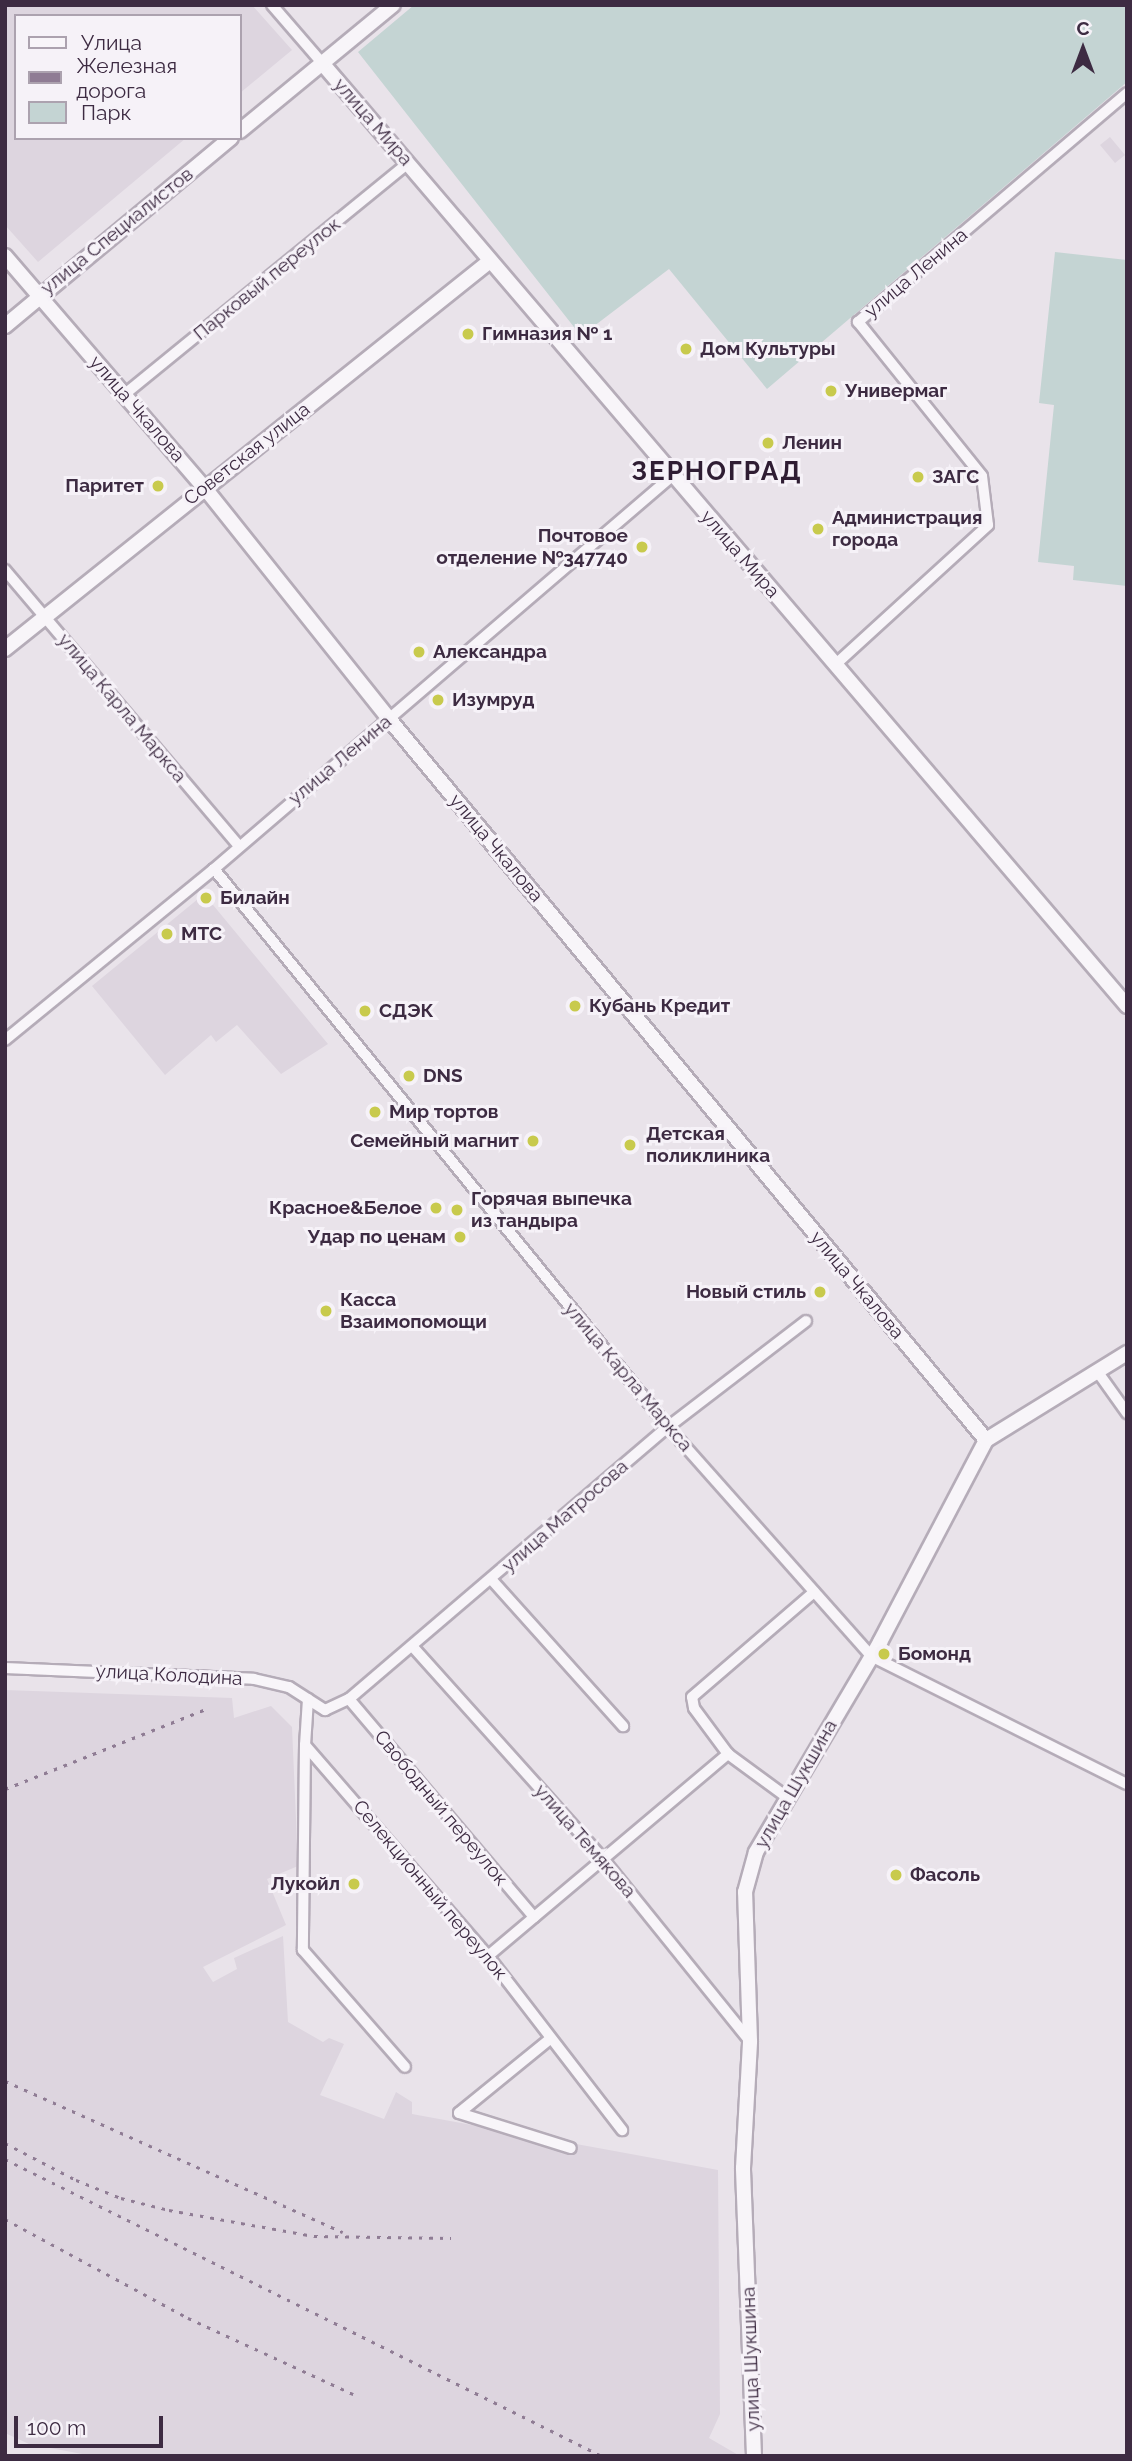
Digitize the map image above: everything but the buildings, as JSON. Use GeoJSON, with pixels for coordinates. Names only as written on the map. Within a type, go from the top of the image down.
{"type":"FeatureCollection","features":[{"type":"Feature","properties":{"kind":"street","name":"улица Мира"},"geometry":{"type":"LineString","coordinates":[[272,5],[1127,1006]]}},
{"type":"Feature","properties":{"kind":"street"},"geometry":{"type":"LineString","coordinates":[[242,129],[393,5]]}},
{"type":"Feature","properties":{"kind":"street","name":"улица Ленина"},"geometry":{"type":"LineString","coordinates":[[836,664],[988,525],[982,476],[858,322],[1127,93]]}},
{"type":"Feature","properties":{"kind":"street","name":"улица Специалистов"},"geometry":{"type":"LineString","coordinates":[[5,326],[229,140]]}},
{"type":"Feature","properties":{"kind":"street","name":"Парковый переулок"},"geometry":{"type":"LineString","coordinates":[[125,394],[408,163]]}},
{"type":"Feature","properties":{"kind":"street","name":"улица Чкалова"},"geometry":{"type":"LineString","coordinates":[[5,256],[204,487],[389,719],[986,1440]]}},
{"type":"Feature","properties":{"kind":"street","name":"Советская улица"},"geometry":{"type":"LineString","coordinates":[[5,649],[204,487],[490,261]]}},
{"type":"Feature","properties":{"kind":"street","name":"улица Ленина"},"geometry":{"type":"LineString","coordinates":[[5,1040],[214,869],[672,476]]}},
{"type":"Feature","properties":{"kind":"street","name":"улица Карла Маркса"},"geometry":{"type":"LineString","coordinates":[[5,570],[239,846]]}},
{"type":"Feature","properties":{"kind":"street","name":"улица Карла Маркса"},"geometry":{"type":"LineString","coordinates":[[214,869],[668,1427],[871,1657],[1127,1784]]}},
{"type":"Feature","properties":{"kind":"street","name":"улица Матросова"},"geometry":{"type":"LineString","coordinates":[[325,1710],[349,1699],[668,1427],[806,1321]]}},
{"type":"Feature","properties":{"kind":"street"},"geometry":{"type":"LineString","coordinates":[[986,1440],[1127,1353]]}},
{"type":"Feature","properties":{"kind":"street"},"geometry":{"type":"LineString","coordinates":[[1097,1371],[1127,1413]]}},
{"type":"Feature","properties":{"kind":"street","name":"улица Шукшина"},"geometry":{"type":"LineString","coordinates":[[754,2456],[743,2168],[750,2041],[745,1892],[757,1852],[871,1657],[986,1440]]}},
{"type":"Feature","properties":{"kind":"street"},"geometry":{"type":"LineString","coordinates":[[491,1579],[623,1726]]}},
{"type":"Feature","properties":{"kind":"street"},"geometry":{"type":"LineString","coordinates":[[788,1798],[728,1754],[694,1708],[692,1697],[814,1592]]}},
{"type":"Feature","properties":{"kind":"street","name":"улица Темякова"},"geometry":{"type":"LineString","coordinates":[[413,1647],[603,1859],[750,2041]]}},
{"type":"Feature","properties":{"kind":"street","name":"улица Колодина"},"geometry":{"type":"LineString","coordinates":[[5,1668],[254,1679],[289,1687],[325,1710]]}},
{"type":"Feature","properties":{"kind":"street"},"geometry":{"type":"LineString","coordinates":[[308,1699],[303,1950],[405,2067]]}},
{"type":"Feature","properties":{"kind":"street","name":"Свободный переулок"},"geometry":{"type":"LineString","coordinates":[[349,1699],[534,1917]]}},
{"type":"Feature","properties":{"kind":"street","name":"Селекционный переулок"},"geometry":{"type":"LineString","coordinates":[[305,1745],[488,1956],[622,2130]]}},
{"type":"Feature","properties":{"kind":"street"},"geometry":{"type":"LineString","coordinates":[[488,1956],[728,1754]]}},
{"type":"Feature","properties":{"kind":"street"},"geometry":{"type":"LineString","coordinates":[[550,2039],[458,2113],[570,2148]]}},
{"type":"Feature","properties":{"kind":"shaded area"},"geometry":{"type":"Polygon","coordinates":[[[5,5],[252,5],[292,50],[242,91],[242,14],[14,14],[14,140],[184,140],[38,262],[5,225],[5,5]]]}},
{"type":"Feature","properties":{"kind":"shaded area"},"geometry":{"type":"Polygon","coordinates":[[[1110,137],[1125,155],[1115,163],[1100,145],[1110,137]]]}},
{"type":"Feature","properties":{"kind":"shaded area"},"geometry":{"type":"Polygon","coordinates":[[[204,894],[328,1044],[281,1074],[237,1025],[216,1042],[211,1035],[165,1075],[92,986],[204,894]]]}},
{"type":"Feature","properties":{"kind":"shaded area"},"geometry":{"type":"Polygon","coordinates":[[[5,1690],[232,1698],[234,1718],[271,1706],[292,1727],[298,1866],[267,1879],[286,1925],[203,1967],[213,1982],[237,1969],[234,1958],[283,1936],[288,2022],[323,2042],[329,2038],[344,2044],[320,2095],[384,2119],[396,2092],[412,2102],[412,2114],[718,2170],[720,2414],[709,2438],[740,2456],[93,2456],[29,2444],[5,2433],[5,1690]]]}},
{"type":"Feature","properties":{"kind":"green space"},"geometry":{"type":"Polygon","coordinates":[[[414,5],[1127,5],[1127,82],[767,389],[669,269],[581,336],[358,52],[414,5]]]}},
{"type":"Feature","properties":{"kind":"green space"},"geometry":{"type":"Polygon","coordinates":[[[1055,252],[1127,260],[1127,586],[1073,580],[1074,566],[1038,562],[1054,405],[1039,403],[1055,252]]]}},
{"type":"Feature","properties":{"kind":"railway"},"geometry":{"type":"LineString","coordinates":[[5,1789],[209,1708]]}},
{"type":"Feature","properties":{"kind":"railway"},"geometry":{"type":"LineString","coordinates":[[5,2081],[343,2232]]}},
{"type":"Feature","properties":{"kind":"railway"},"geometry":{"type":"LineString","coordinates":[[5,2143],[76,2180],[121,2198],[169,2210],[314,2236],[451,2238]]}},
{"type":"Feature","properties":{"kind":"railway"},"geometry":{"type":"LineString","coordinates":[[5,2159],[602,2456]]}},
{"type":"Feature","properties":{"kind":"railway"},"geometry":{"type":"LineString","coordinates":[[5,2219],[188,2318],[353,2394]]}},
{"type":"Feature","properties":{"kind":"place","name":"Гимназия № 1"},"geometry":{"type":"Point","coordinates":[468,334]}},
{"type":"Feature","properties":{"kind":"place","name":"Дом Культуры"},"geometry":{"type":"Point","coordinates":[686,349]}},
{"type":"Feature","properties":{"kind":"place","name":"Универмаг"},"geometry":{"type":"Point","coordinates":[831,391]}},
{"type":"Feature","properties":{"kind":"place","name":"Ленин"},"geometry":{"type":"Point","coordinates":[768,443]}},
{"type":"Feature","properties":{"kind":"place","name":"ЗАГС"},"geometry":{"type":"Point","coordinates":[918,477]}},
{"type":"Feature","properties":{"kind":"place","name":"Паритет"},"geometry":{"type":"Point","coordinates":[158,486]}},
{"type":"Feature","properties":{"kind":"place","name":"Администрация города"},"geometry":{"type":"Point","coordinates":[818,529]}},
{"type":"Feature","properties":{"kind":"place","name":"Почтовое отделение №347740"},"geometry":{"type":"Point","coordinates":[642,547]}},
{"type":"Feature","properties":{"kind":"place","name":"Александра"},"geometry":{"type":"Point","coordinates":[419,652]}},
{"type":"Feature","properties":{"kind":"place","name":"Изумруд"},"geometry":{"type":"Point","coordinates":[438,700]}},
{"type":"Feature","properties":{"kind":"place","name":"Билайн"},"geometry":{"type":"Point","coordinates":[206,898]}},
{"type":"Feature","properties":{"kind":"place","name":"МТС"},"geometry":{"type":"Point","coordinates":[167,934]}},
{"type":"Feature","properties":{"kind":"place","name":"Кубань Кредит"},"geometry":{"type":"Point","coordinates":[575,1006]}},
{"type":"Feature","properties":{"kind":"place","name":"СДЭК"},"geometry":{"type":"Point","coordinates":[365,1011]}},
{"type":"Feature","properties":{"kind":"place","name":"DNS"},"geometry":{"type":"Point","coordinates":[409,1076]}},
{"type":"Feature","properties":{"kind":"place","name":"Мир тортов"},"geometry":{"type":"Point","coordinates":[375,1112]}},
{"type":"Feature","properties":{"kind":"place","name":"Семейный магнит"},"geometry":{"type":"Point","coordinates":[533,1141]}},
{"type":"Feature","properties":{"kind":"place","name":"Детская поликлиника"},"geometry":{"type":"Point","coordinates":[630,1145]}},
{"type":"Feature","properties":{"kind":"place","name":"Красное&Белое"},"geometry":{"type":"Point","coordinates":[436,1208]}},
{"type":"Feature","properties":{"kind":"place","name":"Горячая выпечка из тандыра"},"geometry":{"type":"Point","coordinates":[457,1210]}},
{"type":"Feature","properties":{"kind":"place","name":"Удар по ценам"},"geometry":{"type":"Point","coordinates":[460,1237]}},
{"type":"Feature","properties":{"kind":"place","name":"Новый стиль"},"geometry":{"type":"Point","coordinates":[820,1292]}},
{"type":"Feature","properties":{"kind":"place","name":"Касса Взаимопомощи"},"geometry":{"type":"Point","coordinates":[326,1311]}},
{"type":"Feature","properties":{"kind":"place","name":"Бомонд"},"geometry":{"type":"Point","coordinates":[884,1654]}},
{"type":"Feature","properties":{"kind":"place","name":"Фасоль"},"geometry":{"type":"Point","coordinates":[896,1875]}},
{"type":"Feature","properties":{"kind":"place","name":"Лукойл"},"geometry":{"type":"Point","coordinates":[354,1884]}},
{"type":"Feature","properties":{"kind":"district","name":"ЗЕРНОГРАД"},"geometry":{"type":"Point","coordinates":[717,472]}}]}
